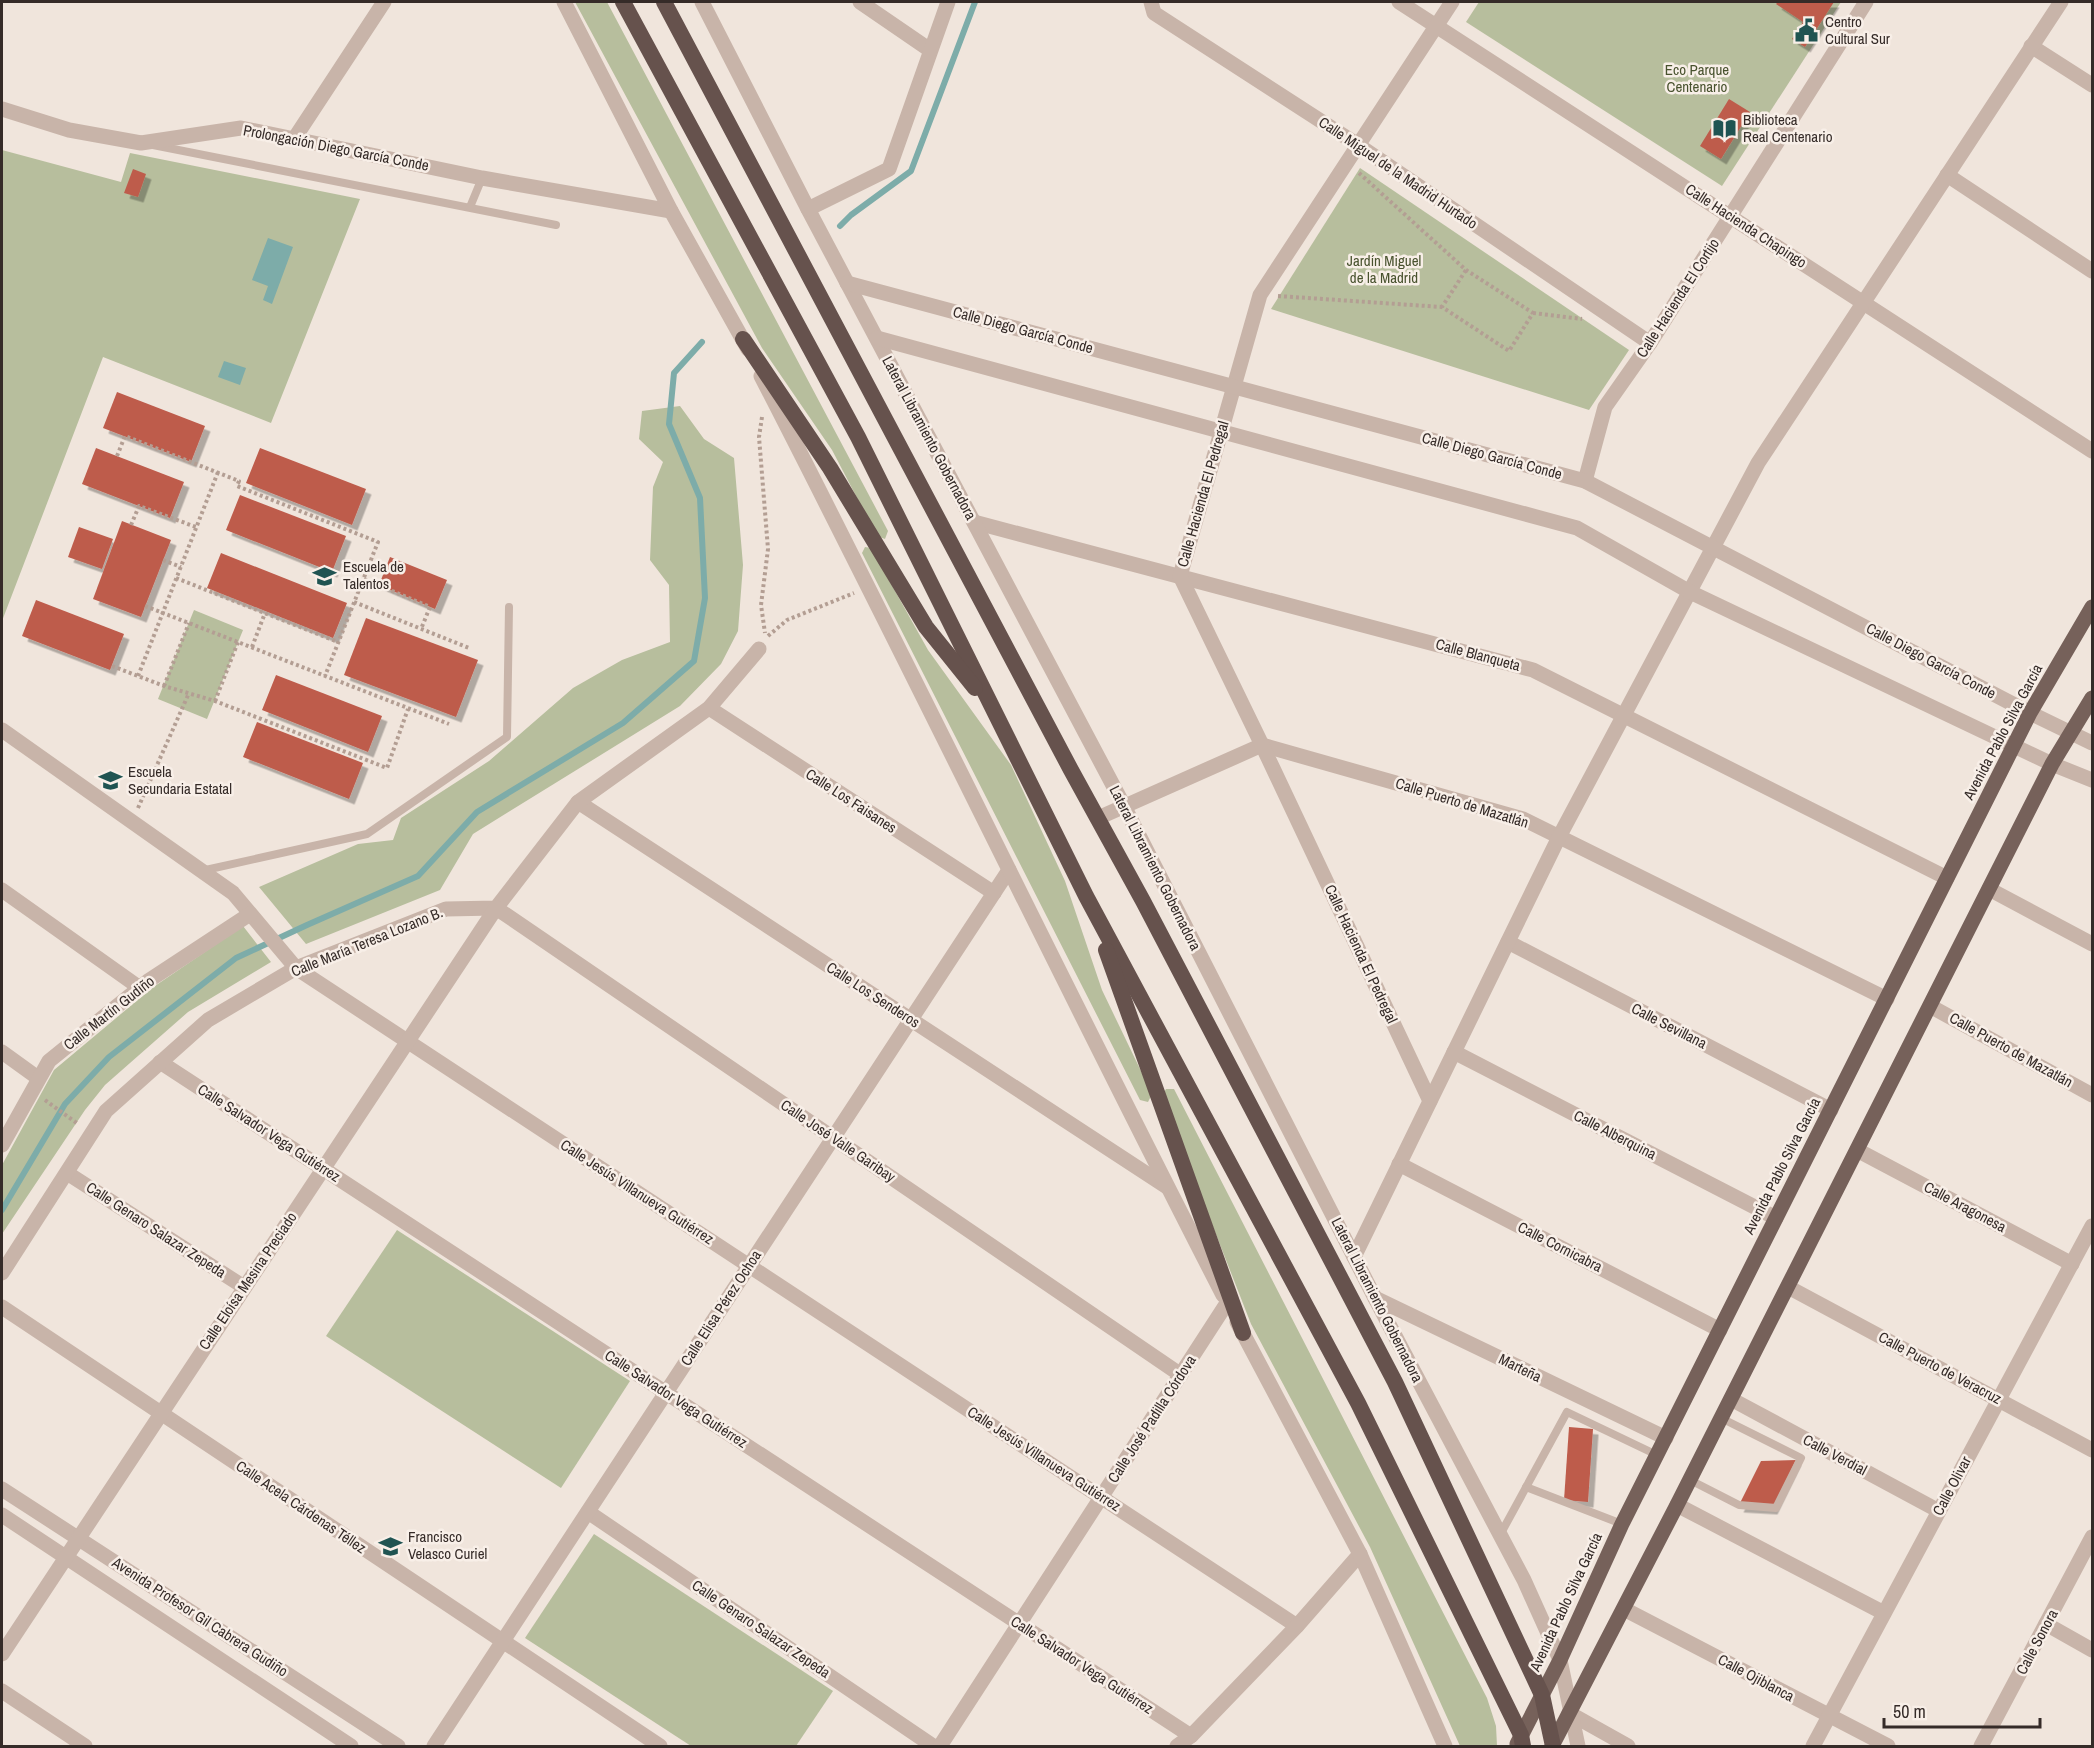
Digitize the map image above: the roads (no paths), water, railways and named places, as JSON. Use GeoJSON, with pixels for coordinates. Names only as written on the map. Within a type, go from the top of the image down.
{"type":"FeatureCollection","features":[{"type":"Feature","properties":{"kind":"highway"},"geometry":{"type":"LineString","coordinates":[[623,2],[858,437],[1086,896],[1358,1403],[1520,1743]]}},
{"type":"Feature","properties":{"kind":"highway"},"geometry":{"type":"LineString","coordinates":[[664,2],[1395,1382],[1542,1695],[1553,1746]]}},
{"type":"Feature","properties":{"kind":"highway"},"geometry":{"type":"LineString","coordinates":[[743,339],[830,468],[926,627],[999,718]]}},
{"type":"Feature","properties":{"kind":"highway"},"geometry":{"type":"LineString","coordinates":[[1086,896],[1243,1333]]}},
{"type":"Feature","properties":{"kind":"main road","name":"Avenida Pablo Silva García"},"geometry":{"type":"LineString","coordinates":[[1520,1743],[1622,1524],[2030,713],[2092,607]]}},
{"type":"Feature","properties":{"kind":"main road"},"geometry":{"type":"LineString","coordinates":[[1553,1746],[2052,764],[2092,698]]}},
{"type":"Feature","properties":{"kind":"street"},"geometry":{"type":"LineString","coordinates":[[294,139],[384,2]]}},
{"type":"Feature","properties":{"kind":"street"},"geometry":{"type":"LineString","coordinates":[[564,2],[672,211],[743,339],[1167,1187],[1360,1554],[1445,1746]]}},
{"type":"Feature","properties":{"kind":"street","name":"Lateral Libramiento Gobernadora"},"geometry":{"type":"LineString","coordinates":[[702,2],[808,209],[1124,806],[1375,1298],[1524,1581],[1560,1660],[1569,1713],[1578,1746]]}},
{"type":"Feature","properties":{"kind":"street"},"geometry":{"type":"LineString","coordinates":[[860,2],[930,50]]}},
{"type":"Feature","properties":{"kind":"street"},"geometry":{"type":"LineString","coordinates":[[808,209],[889,169],[948,2]]}},
{"type":"Feature","properties":{"kind":"street","name":"Calle Miguel de la Madrid Hurtado"},"geometry":{"type":"LineString","coordinates":[[1151,2],[1154,13],[1358,144],[1650,343]]}},
{"type":"Feature","properties":{"kind":"street","name":"Calle Hacienda Chapingo"},"geometry":{"type":"LineString","coordinates":[[1399,2],[2092,451]]}},
{"type":"Feature","properties":{"kind":"street","name":"Calle Hacienda El Pedregal"},"geometry":{"type":"LineString","coordinates":[[1430,1101],[1180,576],[1260,295],[1452,2]]}},
{"type":"Feature","properties":{"kind":"street","name":"Calle Hacienda El Cortijo"},"geometry":{"type":"LineString","coordinates":[[1585,481],[1605,407],[1650,343],[1866,2]]}},
{"type":"Feature","properties":{"kind":"street"},"geometry":{"type":"LineString","coordinates":[[1354,1257],[1559,837],[1758,463],[2061,2]]}},
{"type":"Feature","properties":{"kind":"street"},"geometry":{"type":"LineString","coordinates":[[2031,46],[2092,85]]}},
{"type":"Feature","properties":{"kind":"street","name":"Prolongación Diego García Conde"},"geometry":{"type":"LineString","coordinates":[[2,109],[69,129],[141,143],[241,128],[482,177],[672,211]]}},
{"type":"Feature","properties":{"kind":"street"},"geometry":{"type":"LineString","coordinates":[[1947,175],[2092,272]]}},
{"type":"Feature","properties":{"kind":"street","name":"Calle Diego García Conde"},"geometry":{"type":"LineString","coordinates":[[847,283],[1585,481],[2030,713],[2092,743]]}},
{"type":"Feature","properties":{"kind":"street"},"geometry":{"type":"LineString","coordinates":[[877,338],[1577,528],[1690,592],[2052,764],[2092,780]]}},
{"type":"Feature","properties":{"kind":"street","name":"Calle Blanqueta"},"geometry":{"type":"LineString","coordinates":[[974,522],[1533,670],[1947,878]]}},
{"type":"Feature","properties":{"kind":"street"},"geometry":{"type":"LineString","coordinates":[[495,908],[578,802],[709,708],[762,643]]}},
{"type":"Feature","properties":{"kind":"street","name":"Calle Los Faisanes"},"geometry":{"type":"LineString","coordinates":[[709,708],[994,893]]}},
{"type":"Feature","properties":{"kind":"street","name":"Calle Jesús Villanueva Gutiérrez"},"geometry":{"type":"LineString","coordinates":[[2,730],[233,893],[296,968],[1298,1626]]}},
{"type":"Feature","properties":{"kind":"street"},"geometry":{"type":"LineString","coordinates":[[1098,818],[1262,745]]}},
{"type":"Feature","properties":{"kind":"street","name":"Calle Puerto de Mazatlán"},"geometry":{"type":"LineString","coordinates":[[1262,745],[1522,819],[1887,999]]}},
{"type":"Feature","properties":{"kind":"street","name":"Calle Los Senderos"},"geometry":{"type":"LineString","coordinates":[[578,802],[1167,1187]]}},
{"type":"Feature","properties":{"kind":"street","name":"Calle Elisa Pérez Ochoa"},"geometry":{"type":"LineString","coordinates":[[434,1746],[1009,870]]}},
{"type":"Feature","properties":{"kind":"street"},"geometry":{"type":"LineString","coordinates":[[1989,889],[2092,944]]}},
{"type":"Feature","properties":{"kind":"street"},"geometry":{"type":"LineString","coordinates":[[2,890],[140,988]]}},
{"type":"Feature","properties":{"kind":"street","name":"Calle María Teresa Lozano B."},"geometry":{"type":"LineString","coordinates":[[2,1273],[106,1111],[208,1020],[296,968],[446,909],[495,908]]}},
{"type":"Feature","properties":{"kind":"street","name":"Calle Eloísa Mesina Preciado"},"geometry":{"type":"LineString","coordinates":[[2,1654],[495,908]]}},
{"type":"Feature","properties":{"kind":"street","name":"Calle José Valle Garibay"},"geometry":{"type":"LineString","coordinates":[[495,908],[1181,1375]]}},
{"type":"Feature","properties":{"kind":"street","name":"Calle Martín Gudiño"},"geometry":{"type":"LineString","coordinates":[[2,1145],[49,1061],[140,988],[250,914]]}},
{"type":"Feature","properties":{"kind":"street","name":"Calle Sevillana"},"geometry":{"type":"LineString","coordinates":[[1508,942],[1831,1110]]}},
{"type":"Feature","properties":{"kind":"street","name":"Calle Puerto de Mazatlán"},"geometry":{"type":"LineString","coordinates":[[1930,1006],[2092,1095]]}},
{"type":"Feature","properties":{"kind":"street"},"geometry":{"type":"LineString","coordinates":[[2,1052],[38,1078]]}},
{"type":"Feature","properties":{"kind":"street","name":"Calle Alberquina"},"geometry":{"type":"LineString","coordinates":[[1454,1052],[1776,1218]]}},
{"type":"Feature","properties":{"kind":"street","name":"Calle Salvador Vega Gutiérrez"},"geometry":{"type":"LineString","coordinates":[[160,1062],[1191,1736]]}},
{"type":"Feature","properties":{"kind":"street","name":"Calle Aragonesa"},"geometry":{"type":"LineString","coordinates":[[1857,1150],[2072,1264]]}},
{"type":"Feature","properties":{"kind":"street","name":"Calle Cornicabra"},"geometry":{"type":"LineString","coordinates":[[1399,1164],[1720,1330]]}},
{"type":"Feature","properties":{"kind":"street","name":"Calle Genaro Salazar Zepeda"},"geometry":{"type":"LineString","coordinates":[[68,1173],[244,1287]]}},
{"type":"Feature","properties":{"kind":"street","name":"Calle Olivar"},"geometry":{"type":"LineString","coordinates":[[1813,1746],[2092,1227]]}},
{"type":"Feature","properties":{"kind":"street","name":"Calle Puerto de Veracruz"},"geometry":{"type":"LineString","coordinates":[[1788,1287],[2092,1450]]}},
{"type":"Feature","properties":{"kind":"street","name":"Marteña"},"geometry":{"type":"LineString","coordinates":[[1375,1298],[1665,1438]]}},
{"type":"Feature","properties":{"kind":"street","name":"Calle José Padilla Córdova"},"geometry":{"type":"LineString","coordinates":[[940,1746],[1227,1303]]}},
{"type":"Feature","properties":{"kind":"street","name":"Calle Acela Cárdenas Téllez"},"geometry":{"type":"LineString","coordinates":[[2,1307],[660,1746]]}},
{"type":"Feature","properties":{"kind":"street","name":"Calle Verdial"},"geometry":{"type":"LineString","coordinates":[[1731,1399],[1939,1511]]}},
{"type":"Feature","properties":{"kind":"street","name":"Avenida Profesor Gil Cabrera Gudiño"},"geometry":{"type":"LineString","coordinates":[[2,1489],[398,1746]]}},
{"type":"Feature","properties":{"kind":"street"},"geometry":{"type":"LineString","coordinates":[[1677,1505],[1884,1613]]}},
{"type":"Feature","properties":{"kind":"street","name":"Calle Genaro Salazar Zepeda"},"geometry":{"type":"LineString","coordinates":[[588,1512],[933,1746]]}},
{"type":"Feature","properties":{"kind":"street","name":"Avenida Profesor Gil Cabrera Gudiño"},"geometry":{"type":"LineString","coordinates":[[2,1515],[351,1746]]}},
{"type":"Feature","properties":{"kind":"street","name":"Calle Sonora"},"geometry":{"type":"LineString","coordinates":[[1981,1746],[2092,1537]]}},
{"type":"Feature","properties":{"kind":"street"},"geometry":{"type":"LineString","coordinates":[[1177,1746],[1191,1736],[1298,1626],[1360,1554]]}},
{"type":"Feature","properties":{"kind":"street","name":"Calle Ojiblanca"},"geometry":{"type":"LineString","coordinates":[[1624,1609],[1888,1746]]}},
{"type":"Feature","properties":{"kind":"street"},"geometry":{"type":"LineString","coordinates":[[2046,1624],[2092,1650]]}},
{"type":"Feature","properties":{"kind":"street"},"geometry":{"type":"LineString","coordinates":[[2,1691],[85,1746]]}},
{"type":"Feature","properties":{"kind":"street"},"geometry":{"type":"LineString","coordinates":[[1569,1713],[1628,1746]]}},
{"type":"Feature","properties":{"kind":"lane"},"geometry":{"type":"LineString","coordinates":[[141,143],[556,225]]}},
{"type":"Feature","properties":{"kind":"lane"},"geometry":{"type":"LineString","coordinates":[[470,207],[482,177]]}},
{"type":"Feature","properties":{"kind":"lane"},"geometry":{"type":"LineString","coordinates":[[201,871],[367,834],[507,737],[509,607]]}},
{"type":"Feature","properties":{"kind":"lane"},"geometry":{"type":"LineString","coordinates":[[1500,1535],[1567,1412],[1657,1455]]}},
{"type":"Feature","properties":{"kind":"lane"},"geometry":{"type":"LineString","coordinates":[[1690,1480],[1739,1505],[1776,1508],[1801,1458],[1721,1418]]}},
{"type":"Feature","properties":{"kind":"lane"},"geometry":{"type":"LineString","coordinates":[[1526,1487],[1622,1524]]}},
{"type":"Feature","properties":{"kind":"water"},"geometry":{"type":"Polygon","coordinates":[[[268,238],[293,247],[272,304],[263,300],[268,286],[252,280],[268,238]]]}},
{"type":"Feature","properties":{"kind":"water"},"geometry":{"type":"Polygon","coordinates":[[[224,361],[246,368],[240,385],[218,377],[224,361]]]}},
{"type":"Feature","properties":{"kind":"waterway"},"geometry":{"type":"LineString","coordinates":[[840,226],[851,215],[911,171],[975,2]]}},
{"type":"Feature","properties":{"kind":"waterway"},"geometry":{"type":"LineString","coordinates":[[2,1210],[65,1104],[109,1057],[236,958],[418,876],[477,812],[623,723],[694,661],[705,598],[700,498],[669,424],[674,373],[702,342]]}},
{"type":"Feature","properties":{"kind":"place","name":"Centro Cultural Sur"},"geometry":{"type":"Point","coordinates":[1807,31]}},
{"type":"Feature","properties":{"kind":"place","name":"Biblioteca Real Centenario"},"geometry":{"type":"Point","coordinates":[1725,129]}},
{"type":"Feature","properties":{"kind":"place","name":"Escuela de Talentos"},"geometry":{"type":"Point","coordinates":[325,576]}},
{"type":"Feature","properties":{"kind":"place","name":"Escuela Secundaria Estatal"},"geometry":{"type":"Point","coordinates":[110,781]}},
{"type":"Feature","properties":{"kind":"place","name":"Francisco Velasco Curiel"},"geometry":{"type":"Point","coordinates":[390,1546]}},
{"type":"Feature","properties":{"kind":"park label","name":"Eco Parque Centenario"},"geometry":{"type":"Point","coordinates":[1697,78]}},
{"type":"Feature","properties":{"kind":"park label","name":"Jardín Miguel de la Madrid"},"geometry":{"type":"Point","coordinates":[1384,270]}}]}
